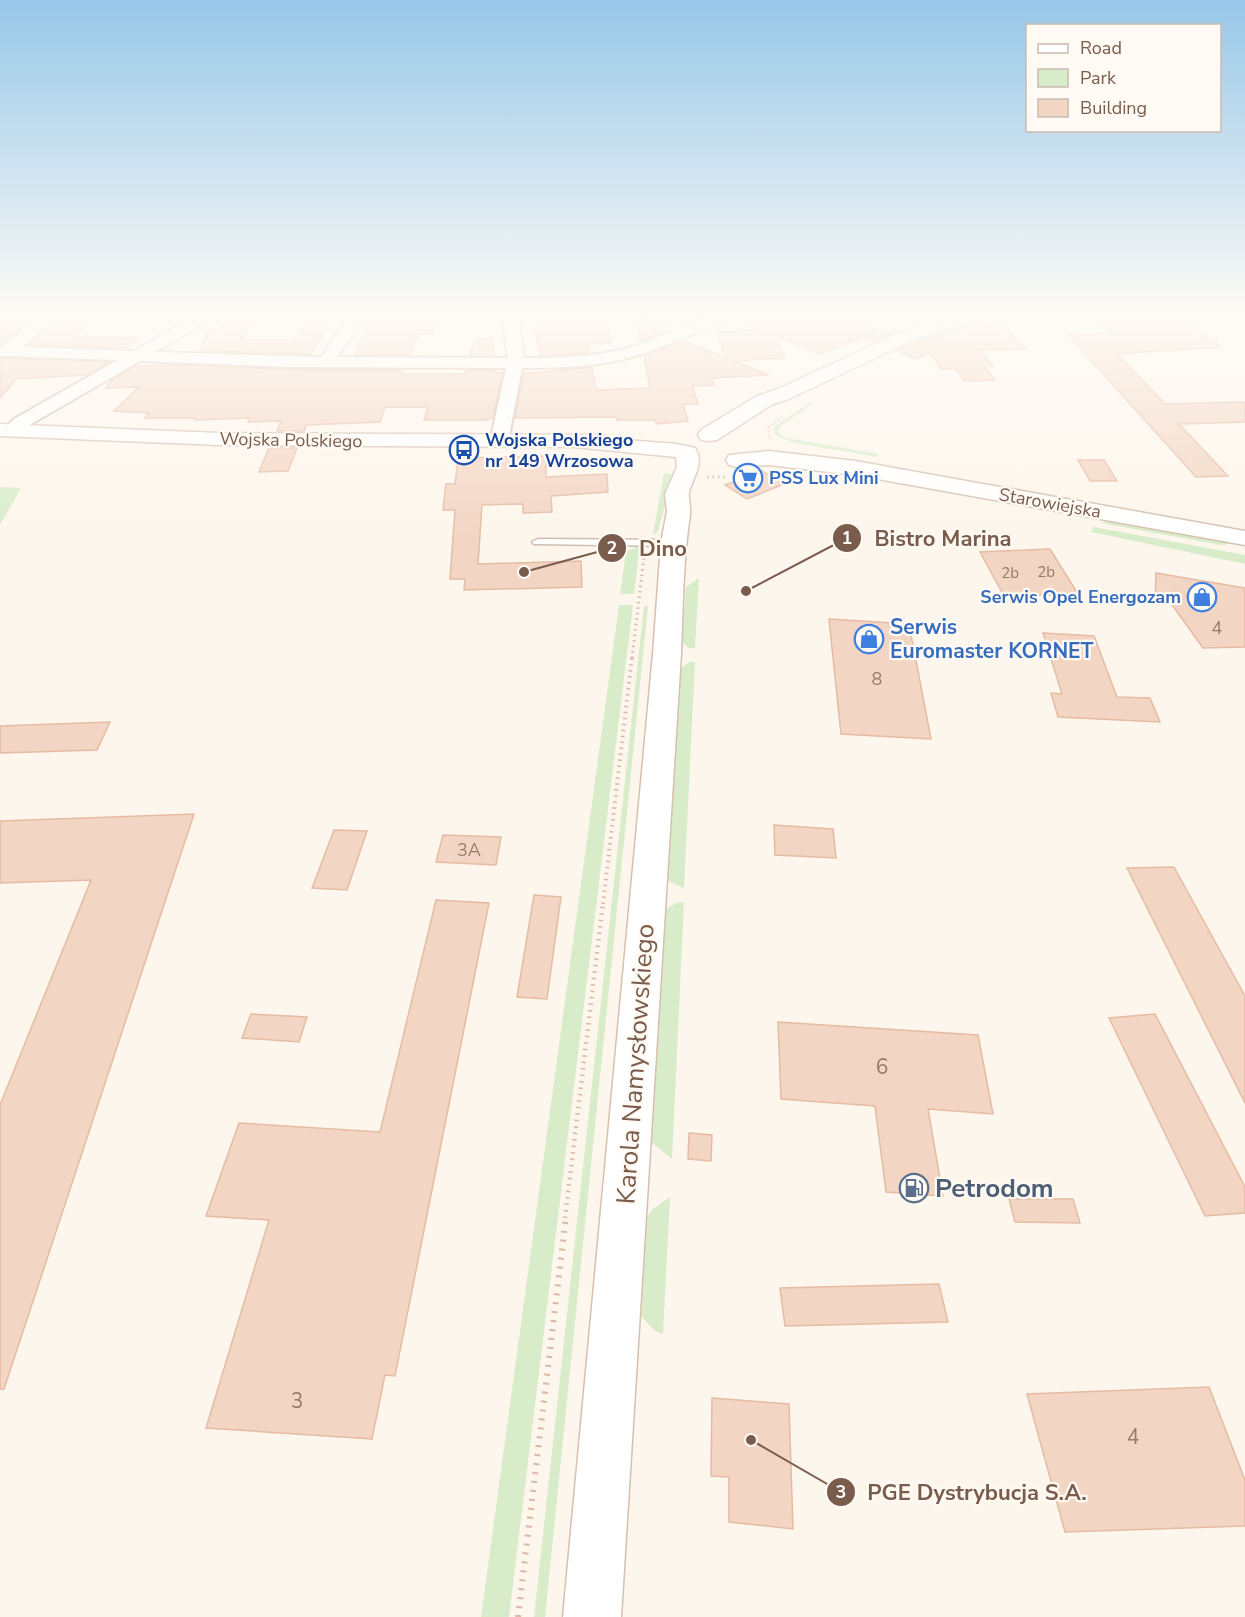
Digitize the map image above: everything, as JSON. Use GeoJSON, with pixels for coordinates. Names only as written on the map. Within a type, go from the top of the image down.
{"type":"FeatureCollection","features":[{"type":"Feature","properties":{"kind":"street"},"geometry":{"type":"LineString","coordinates":[[6,430],[84,387]]}},
{"type":"Feature","properties":{"kind":"street"},"geometry":{"type":"LineString","coordinates":[[499,442],[511,387]]}},
{"type":"Feature","properties":{"kind":"street"},"geometry":{"type":"LineString","coordinates":[[710,435],[728,426],[774,395],[784,394],[798,387]]}},
{"type":"Feature","properties":{"kind":"street"},"geometry":{"type":"LineString","coordinates":[[717,456],[743,430],[785,399],[784,394]]}},
{"type":"Feature","properties":{"kind":"street","name":"Wojska Polskiego"},"geometry":{"type":"LineString","coordinates":[[6,430],[231,439],[582,443],[717,456]]}},
{"type":"Feature","properties":{"kind":"street"},"geometry":{"type":"LineString","coordinates":[[666,532],[693,496],[727,436],[710,435]]}},
{"type":"Feature","properties":{"kind":"street"},"geometry":{"type":"LineString","coordinates":[[710,435],[717,456]]}},
{"type":"Feature","properties":{"kind":"street","name":"Starowiejska"},"geometry":{"type":"LineString","coordinates":[[717,456],[769,458],[855,468],[1245,538]]}},
{"type":"Feature","properties":{"kind":"street","name":"Karola Namysłowskiego"},"geometry":{"type":"LineString","coordinates":[[592,1617],[667,654],[666,532]]}},
{"type":"Feature","properties":{"kind":"lane"},"geometry":{"type":"LineString","coordinates":[[538,542],[666,532]]}},
{"type":"Feature","properties":{"kind":"path"},"geometry":{"type":"LineString","coordinates":[[518,1617],[666,532]]}},
{"type":"Feature","properties":{"kind":"green space"},"geometry":{"type":"Polygon","coordinates":[[[809,403],[813,404],[781,426],[778,430],[779,434],[787,438],[878,454],[877,457],[794,443],[775,435],[773,429],[775,426],[809,403]]]}},
{"type":"Feature","properties":{"kind":"green space"},"geometry":{"type":"Polygon","coordinates":[[[664,473],[678,475],[669,493],[658,531],[653,535],[664,473]]]}},
{"type":"Feature","properties":{"kind":"green space"},"geometry":{"type":"Polygon","coordinates":[[[0,487],[21,488],[0,525],[0,487]]]}},
{"type":"Feature","properties":{"kind":"green space"},"geometry":{"type":"Polygon","coordinates":[[[1108,521],[1228,542],[1228,544],[1221,545],[1101,523],[1108,521]]]}},
{"type":"Feature","properties":{"kind":"green space"},"geometry":{"type":"Polygon","coordinates":[[[1094,527],[1245,555],[1245,564],[1091,532],[1094,527]]]}},
{"type":"Feature","properties":{"kind":"green space"},"geometry":{"type":"Polygon","coordinates":[[[640,545],[634,594],[620,594],[626,552],[640,545]]]}},
{"type":"Feature","properties":{"kind":"green space"},"geometry":{"type":"Polygon","coordinates":[[[699,578],[695,648],[689,648],[682,642],[686,587],[699,578]]]}},
{"type":"Feature","properties":{"kind":"green space"},"geometry":{"type":"Polygon","coordinates":[[[619,605],[633,605],[509,1617],[481,1617],[619,605]]]}},
{"type":"Feature","properties":{"kind":"green space"},"geometry":{"type":"Polygon","coordinates":[[[644,606],[648,606],[545,1617],[534,1617],[644,606]]]}},
{"type":"Feature","properties":{"kind":"green space"},"geometry":{"type":"Polygon","coordinates":[[[689,662],[695,662],[684,888],[668,881],[680,669],[689,662]]]}},
{"type":"Feature","properties":{"kind":"green space"},"geometry":{"type":"Polygon","coordinates":[[[684,902],[672,1159],[651,1142],[666,909],[676,903],[684,902]]]}},
{"type":"Feature","properties":{"kind":"green space"},"geometry":{"type":"Polygon","coordinates":[[[670,1197],[663,1334],[655,1331],[641,1316],[647,1217],[653,1209],[670,1197]]]}},
{"type":"Feature","properties":{"kind":"building"},"geometry":{"type":"Polygon","coordinates":[[[0,387],[9,387],[0,398],[0,387]]]}},
{"type":"Feature","properties":{"kind":"building"},"geometry":{"type":"Polygon","coordinates":[[[139,387],[500,387],[493,418],[488,418],[488,420],[424,420],[428,407],[385,407],[380,422],[306,425],[304,431],[277,431],[281,421],[248,422],[250,418],[194,420],[195,418],[145,418],[149,413],[114,411],[139,387]]]}},
{"type":"Feature","properties":{"kind":"building"},"geometry":{"type":"Polygon","coordinates":[[[521,387],[596,387],[596,390],[692,387],[698,404],[683,404],[688,421],[656,424],[656,420],[617,420],[616,417],[515,418],[521,387]]]}},
{"type":"Feature","properties":{"kind":"building"},"geometry":{"type":"Polygon","coordinates":[[[1115,387],[1149,387],[1165,404],[1245,402],[1245,422],[1179,424],[1228,476],[1196,477],[1115,387]]]}},
{"type":"Feature","properties":{"kind":"building"},"geometry":{"type":"Polygon","coordinates":[[[269,448],[297,448],[288,471],[259,472],[269,448]]]}},
{"type":"Feature","properties":{"kind":"building"},"geometry":{"type":"Polygon","coordinates":[[[546,456],[546,477],[607,474],[608,492],[551,496],[552,512],[523,513],[523,504],[482,505],[478,564],[581,561],[582,587],[464,590],[465,579],[450,579],[455,510],[443,510],[446,484],[455,484],[458,458],[546,456]]]}},
{"type":"Feature","properties":{"kind":"building"},"geometry":{"type":"Polygon","coordinates":[[[1078,460],[1104,460],[1117,481],[1090,481],[1078,460]]]}},
{"type":"Feature","properties":{"kind":"building"},"geometry":{"type":"Polygon","coordinates":[[[762,471],[784,484],[747,499],[725,485],[762,471]]]}},
{"type":"Feature","properties":{"kind":"building"},"geometry":{"type":"Polygon","coordinates":[[[1050,549],[1078,594],[1004,596],[980,552],[1050,549]]]}},
{"type":"Feature","properties":{"kind":"building"},"geometry":{"type":"Polygon","coordinates":[[[1156,573],[1245,588],[1245,647],[1203,648],[1170,602],[1155,599],[1156,573]]]}},
{"type":"Feature","properties":{"kind":"building"},"geometry":{"type":"Polygon","coordinates":[[[829,619],[909,624],[931,739],[841,734],[829,619]]]}},
{"type":"Feature","properties":{"kind":"building"},"geometry":{"type":"Polygon","coordinates":[[[1043,633],[1094,636],[1117,697],[1150,698],[1160,722],[1058,717],[1051,693],[1062,694],[1043,633]]]}},
{"type":"Feature","properties":{"kind":"building"},"geometry":{"type":"Polygon","coordinates":[[[110,722],[97,750],[0,753],[0,726],[110,722]]]}},
{"type":"Feature","properties":{"kind":"building"},"geometry":{"type":"Polygon","coordinates":[[[194,814],[4,1389],[0,1389],[0,1105],[91,880],[0,883],[0,821],[194,814]]]}},
{"type":"Feature","properties":{"kind":"building"},"geometry":{"type":"Polygon","coordinates":[[[774,825],[833,829],[836,858],[775,855],[774,825]]]}},
{"type":"Feature","properties":{"kind":"building"},"geometry":{"type":"Polygon","coordinates":[[[334,830],[367,831],[347,890],[312,888],[334,830]]]}},
{"type":"Feature","properties":{"kind":"building"},"geometry":{"type":"Polygon","coordinates":[[[443,835],[501,837],[496,865],[436,862],[443,835]]]}},
{"type":"Feature","properties":{"kind":"building"},"geometry":{"type":"Polygon","coordinates":[[[1174,867],[1245,996],[1245,1103],[1127,868],[1174,867]]]}},
{"type":"Feature","properties":{"kind":"building"},"geometry":{"type":"Polygon","coordinates":[[[534,895],[561,897],[547,999],[517,997],[534,895]]]}},
{"type":"Feature","properties":{"kind":"building"},"geometry":{"type":"Polygon","coordinates":[[[436,900],[489,903],[395,1376],[385,1375],[372,1439],[206,1428],[269,1220],[206,1216],[239,1123],[380,1132],[436,900]]]}},
{"type":"Feature","properties":{"kind":"building"},"geometry":{"type":"Polygon","coordinates":[[[251,1014],[307,1017],[299,1042],[242,1038],[251,1014]]]}},
{"type":"Feature","properties":{"kind":"building"},"geometry":{"type":"Polygon","coordinates":[[[1155,1014],[1245,1187],[1245,1213],[1205,1216],[1109,1018],[1155,1014]]]}},
{"type":"Feature","properties":{"kind":"building"},"geometry":{"type":"Polygon","coordinates":[[[778,1022],[978,1035],[993,1114],[928,1109],[943,1196],[886,1192],[875,1106],[781,1099],[778,1022]]]}},
{"type":"Feature","properties":{"kind":"building"},"geometry":{"type":"Polygon","coordinates":[[[689,1133],[712,1135],[711,1161],[688,1159],[689,1133]]]}},
{"type":"Feature","properties":{"kind":"building"},"geometry":{"type":"Polygon","coordinates":[[[1009,1199],[1073,1199],[1080,1223],[1015,1222],[1009,1199]]]}},
{"type":"Feature","properties":{"kind":"building"},"geometry":{"type":"Polygon","coordinates":[[[939,1284],[948,1322],[785,1326],[780,1288],[939,1284]]]}},
{"type":"Feature","properties":{"kind":"building"},"geometry":{"type":"Polygon","coordinates":[[[1209,1387],[1245,1480],[1245,1526],[1065,1532],[1027,1394],[1209,1387]]]}},
{"type":"Feature","properties":{"kind":"building"},"geometry":{"type":"Polygon","coordinates":[[[712,1398],[789,1404],[793,1529],[729,1522],[729,1477],[711,1476],[712,1398]]]}},
{"type":"Feature","properties":{"kind":"place","name":"Wojska Polskiego nr 149 Wrzosowa"},"geometry":{"type":"Point","coordinates":[464,450]}},
{"type":"Feature","properties":{"kind":"place","name":"PSS Lux Mini"},"geometry":{"type":"Point","coordinates":[748,478]}},
{"type":"Feature","properties":{"kind":"place","name":"Dino"},"geometry":{"type":"Point","coordinates":[524,572]}},
{"type":"Feature","properties":{"kind":"place","name":"Bistro Marina"},"geometry":{"type":"Point","coordinates":[746,591]}},
{"type":"Feature","properties":{"kind":"place","name":"Serwis Opel Energozam"},"geometry":{"type":"Point","coordinates":[1202,597]}},
{"type":"Feature","properties":{"kind":"place","name":"Serwis Euromaster KORNET"},"geometry":{"type":"Point","coordinates":[869,639]}},
{"type":"Feature","properties":{"kind":"place","name":"Petrodom"},"geometry":{"type":"Point","coordinates":[914,1188]}},
{"type":"Feature","properties":{"kind":"place","name":"PGE Dystrybucja S.A."},"geometry":{"type":"Point","coordinates":[751,1440]}}]}
